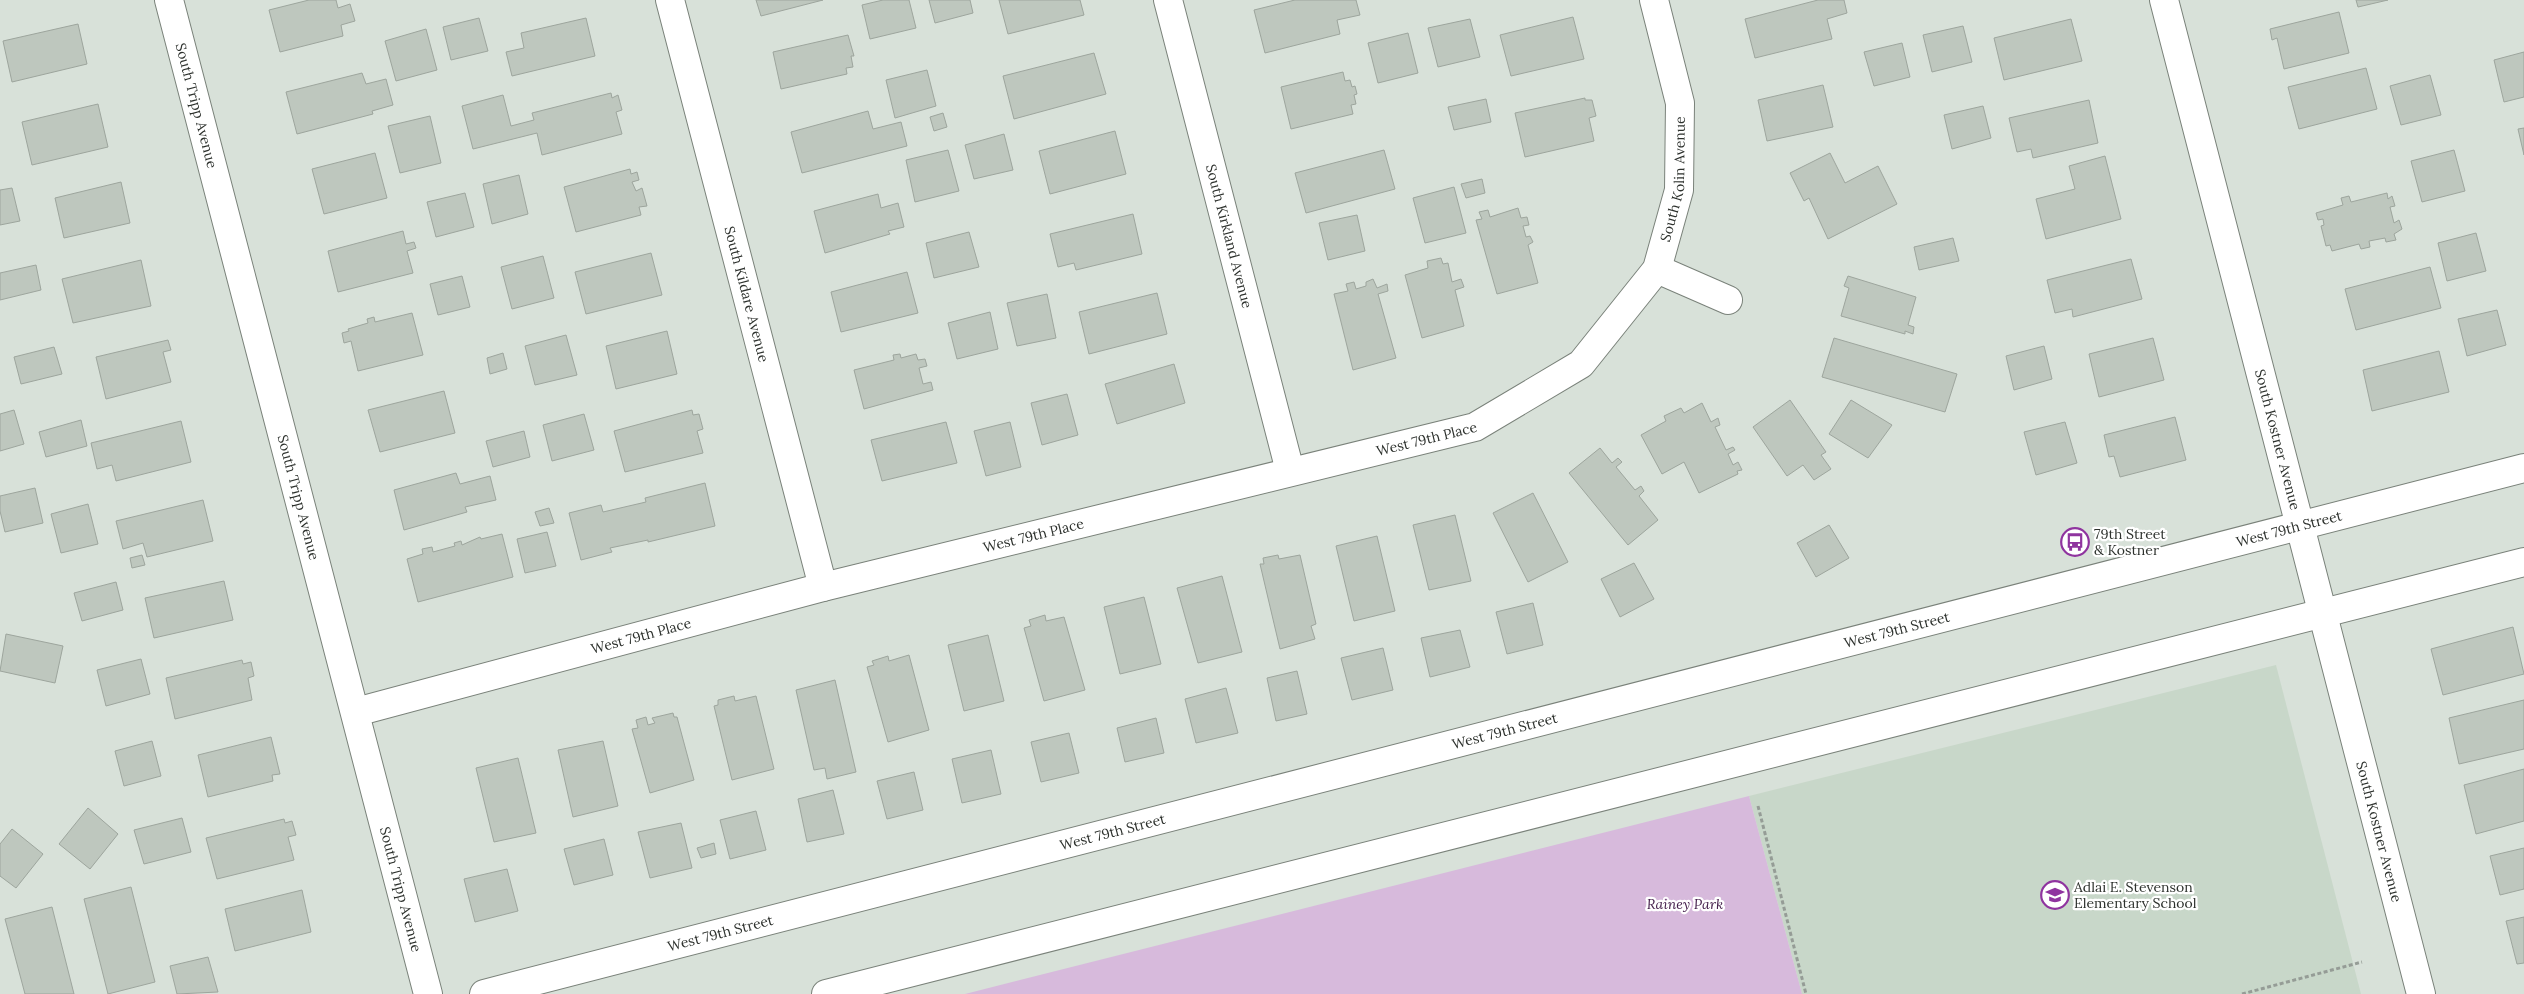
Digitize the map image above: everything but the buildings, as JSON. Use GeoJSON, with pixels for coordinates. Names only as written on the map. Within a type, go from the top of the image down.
{"type":"FeatureCollection","features":[{"type":"Feature","properties":{"kind":"street","name":"South Tripp Avenue"},"geometry":{"type":"LineString","coordinates":[[169,0],[428,994]]}},
{"type":"Feature","properties":{"kind":"street","name":"South Kildare Avenue"},"geometry":{"type":"LineString","coordinates":[[670,0],[823,587]]}},
{"type":"Feature","properties":{"kind":"street","name":"South Kirkland Avenue"},"geometry":{"type":"LineString","coordinates":[[1168,0],[1290,471]]}},
{"type":"Feature","properties":{"kind":"street","name":"South Kolin Avenue"},"geometry":{"type":"LineString","coordinates":[[1654,0],[1680,102],[1679,190],[1657,269]]}},
{"type":"Feature","properties":{"kind":"street","name":"South Kostner Avenue"},"geometry":{"type":"LineString","coordinates":[[2164,0],[2421,994]]}},
{"type":"Feature","properties":{"kind":"street","name":"West 79th Place"},"geometry":{"type":"LineString","coordinates":[[356,712],[823,587],[1475,427],[1581,364],[1657,269]]}},
{"type":"Feature","properties":{"kind":"street"},"geometry":{"type":"LineString","coordinates":[[1657,269],[1728,300]]}},
{"type":"Feature","properties":{"kind":"street","name":"West 79th Street"},"geometry":{"type":"LineString","coordinates":[[484,994],[2524,468]]}},
{"type":"Feature","properties":{"kind":"street"},"geometry":{"type":"LineString","coordinates":[[826,994],[2524,562]]}},
{"type":"Feature","properties":{"kind":"path"},"geometry":{"type":"LineString","coordinates":[[1758,806],[1806,994]]}},
{"type":"Feature","properties":{"kind":"path"},"geometry":{"type":"LineString","coordinates":[[2242,994],[2362,962]]}},
{"type":"Feature","properties":{"kind":"shaded area","name":"Adlai E. Stevenson Elementary School"},"geometry":{"type":"Polygon","coordinates":[[[2276,665],[2361,994],[1802,994],[1749,796],[2276,665]]]}},
{"type":"Feature","properties":{"kind":"green space","name":"Rainey Park"},"geometry":{"type":"Polygon","coordinates":[[[1749,796],[1802,994],[965,994],[1749,796]]]}},
{"type":"Feature","properties":{"kind":"place","name":"79th Street & Kostner"},"geometry":{"type":"Point","coordinates":[2075,542]}},
{"type":"Feature","properties":{"kind":"place","name":"Adlai E. Stevenson Elementary School"},"geometry":{"type":"Point","coordinates":[2055,895]}}]}
